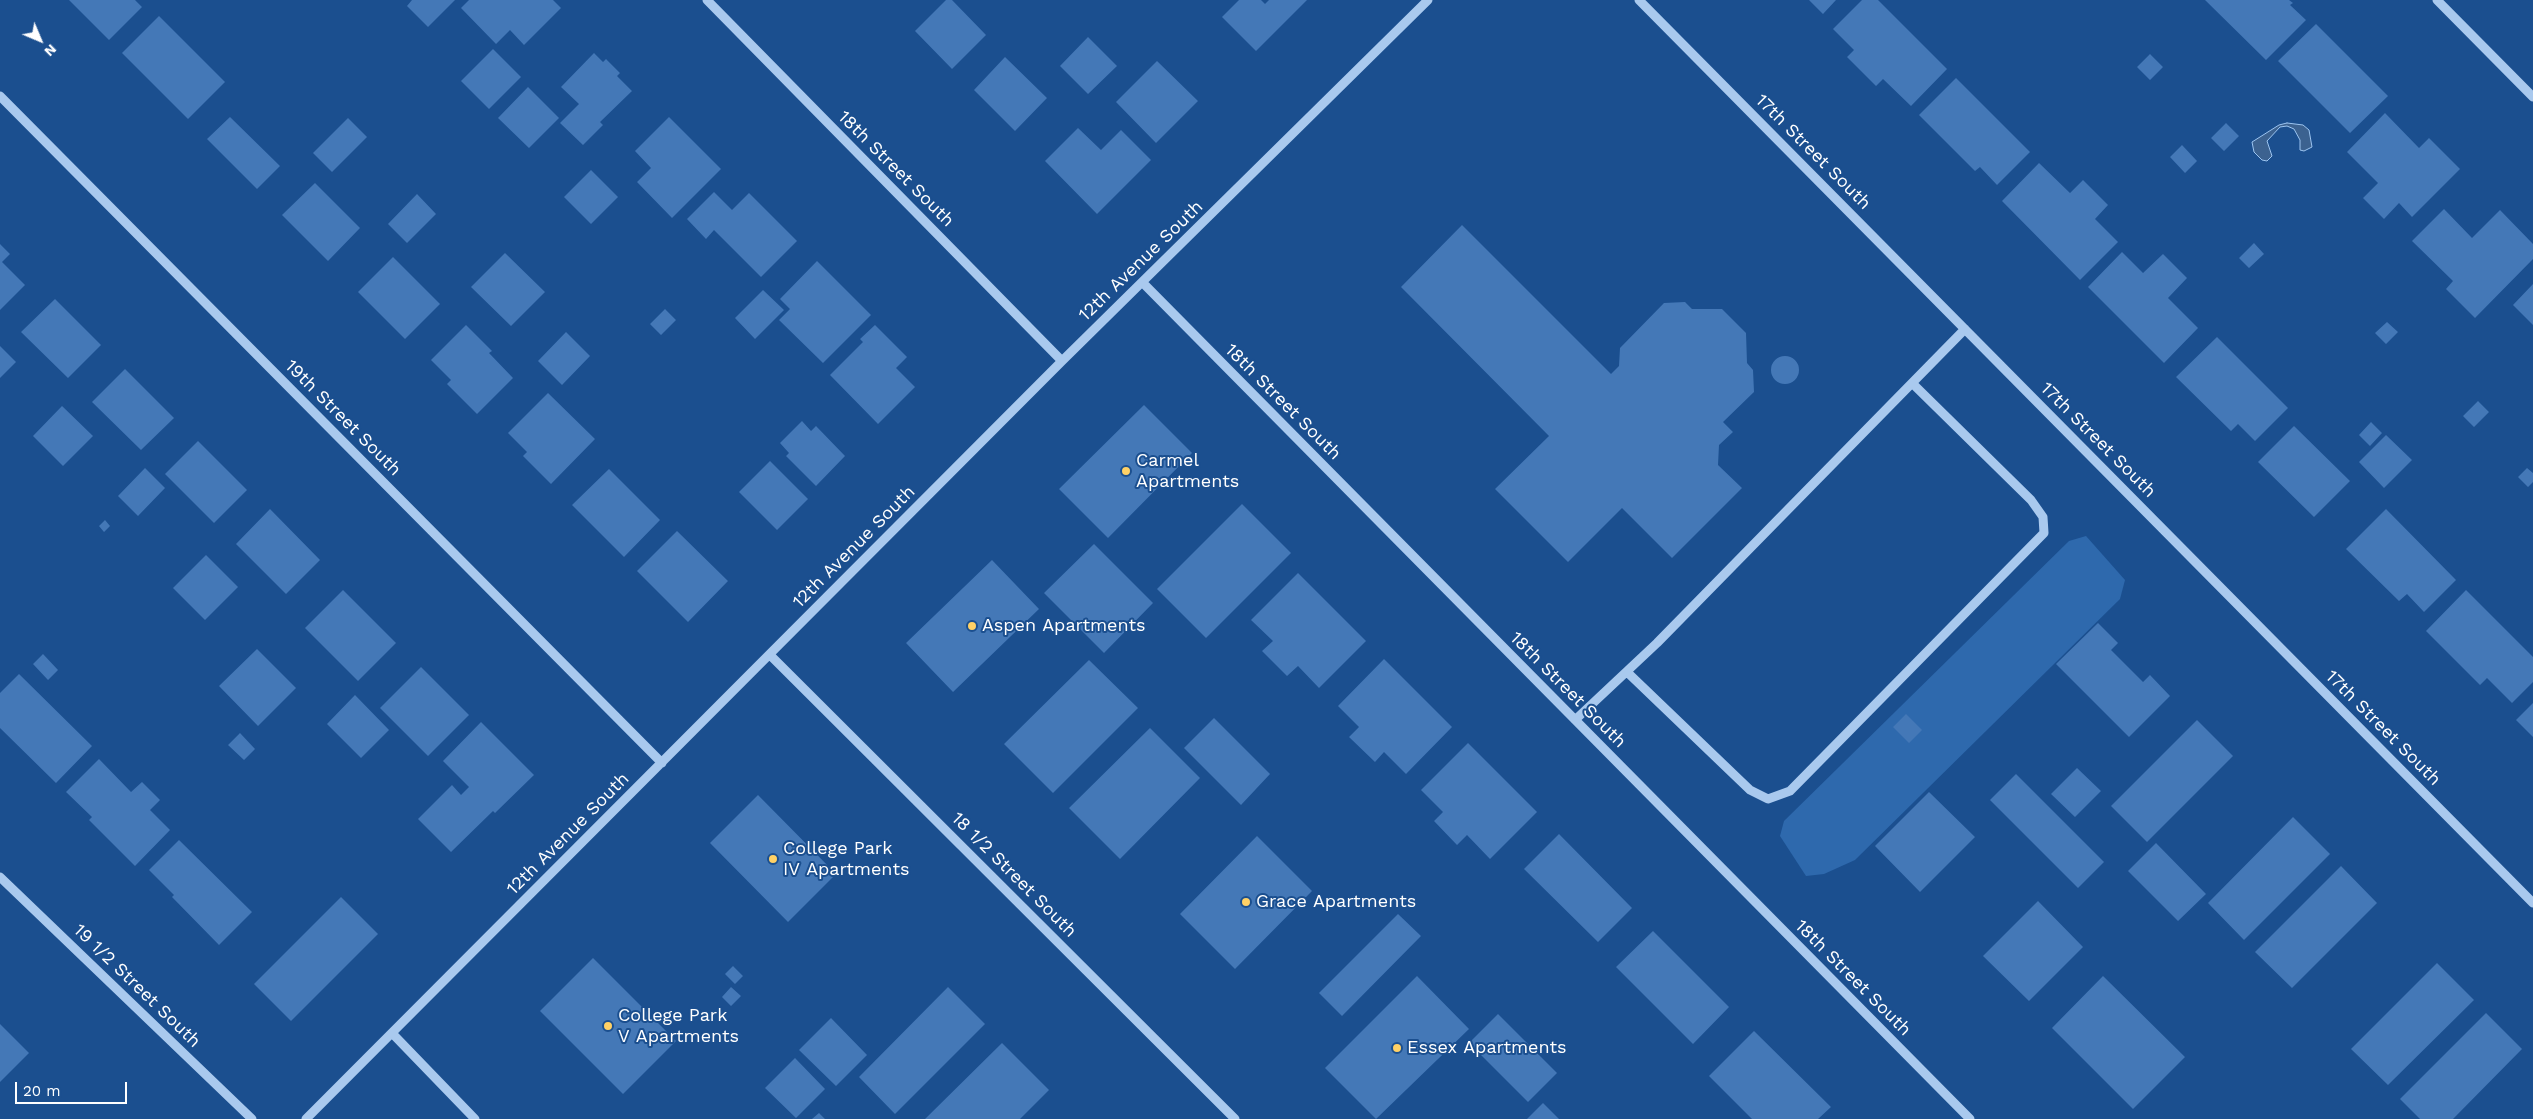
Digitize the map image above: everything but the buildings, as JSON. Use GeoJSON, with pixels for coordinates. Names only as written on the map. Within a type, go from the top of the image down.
{"type":"FeatureCollection","features":[{"type":"Feature","properties":{"kind":"street","name":"18th Street South"},"geometry":{"type":"LineString","coordinates":[[707,0],[1062,361]]}},
{"type":"Feature","properties":{"kind":"street","name":"12th Avenue South"},"geometry":{"type":"LineString","coordinates":[[306,1119],[1062,361],[1428,0]]}},
{"type":"Feature","properties":{"kind":"street","name":"17th Street South"},"geometry":{"type":"LineString","coordinates":[[1639,0],[2533,903]]}},
{"type":"Feature","properties":{"kind":"street"},"geometry":{"type":"LineString","coordinates":[[2437,0],[2533,97]]}},
{"type":"Feature","properties":{"kind":"street","name":"19th Street South"},"geometry":{"type":"LineString","coordinates":[[0,96],[662,763]]}},
{"type":"Feature","properties":{"kind":"street","name":"18th Street South"},"geometry":{"type":"LineString","coordinates":[[1143,283],[1970,1119]]}},
{"type":"Feature","properties":{"kind":"street"},"geometry":{"type":"LineString","coordinates":[[1575,720],[1627,672],[1965,329]]}},
{"type":"Feature","properties":{"kind":"street"},"geometry":{"type":"LineString","coordinates":[[1627,672],[1750,790],[1768,799],[1790,791],[2044,534],[2043,517],[2030,500],[1912,383]]}},
{"type":"Feature","properties":{"kind":"street","name":"18 1/2 Street South"},"geometry":{"type":"LineString","coordinates":[[770,655],[1234,1119]]}},
{"type":"Feature","properties":{"kind":"street","name":"19 1/2 Street South"},"geometry":{"type":"LineString","coordinates":[[0,877],[252,1119]]}},
{"type":"Feature","properties":{"kind":"street"},"geometry":{"type":"LineString","coordinates":[[392,1033],[475,1119]]}},
{"type":"Feature","properties":{"kind":"shaded area"},"geometry":{"type":"Polygon","coordinates":[[[2287,123],[2303,125],[2309,130],[2312,147],[2304,151],[2300,150],[2300,140],[2294,129],[2287,126],[2280,127],[2267,141],[2272,156],[2267,161],[2262,160],[2254,152],[2252,142],[2279,125],[2287,123]]]}},
{"type":"Feature","properties":{"kind":"shaded area"},"geometry":{"type":"Polygon","coordinates":[[[2086,536],[2125,580],[2120,599],[1855,860],[1824,874],[1806,876],[1780,836],[1784,821],[2069,541],[2086,536]]]}},
{"type":"Feature","properties":{"kind":"place","name":"Carmel Apartments"},"geometry":{"type":"Point","coordinates":[1126,471]}},
{"type":"Feature","properties":{"kind":"place","name":"Aspen Apartments"},"geometry":{"type":"Point","coordinates":[972,626]}},
{"type":"Feature","properties":{"kind":"place","name":"College Park IV Apartments"},"geometry":{"type":"Point","coordinates":[773,859]}},
{"type":"Feature","properties":{"kind":"place","name":"Grace Apartments"},"geometry":{"type":"Point","coordinates":[1246,902]}},
{"type":"Feature","properties":{"kind":"place","name":"College Park V Apartments"},"geometry":{"type":"Point","coordinates":[608,1026]}},
{"type":"Feature","properties":{"kind":"place","name":"Essex Apartments"},"geometry":{"type":"Point","coordinates":[1397,1048]}}]}
